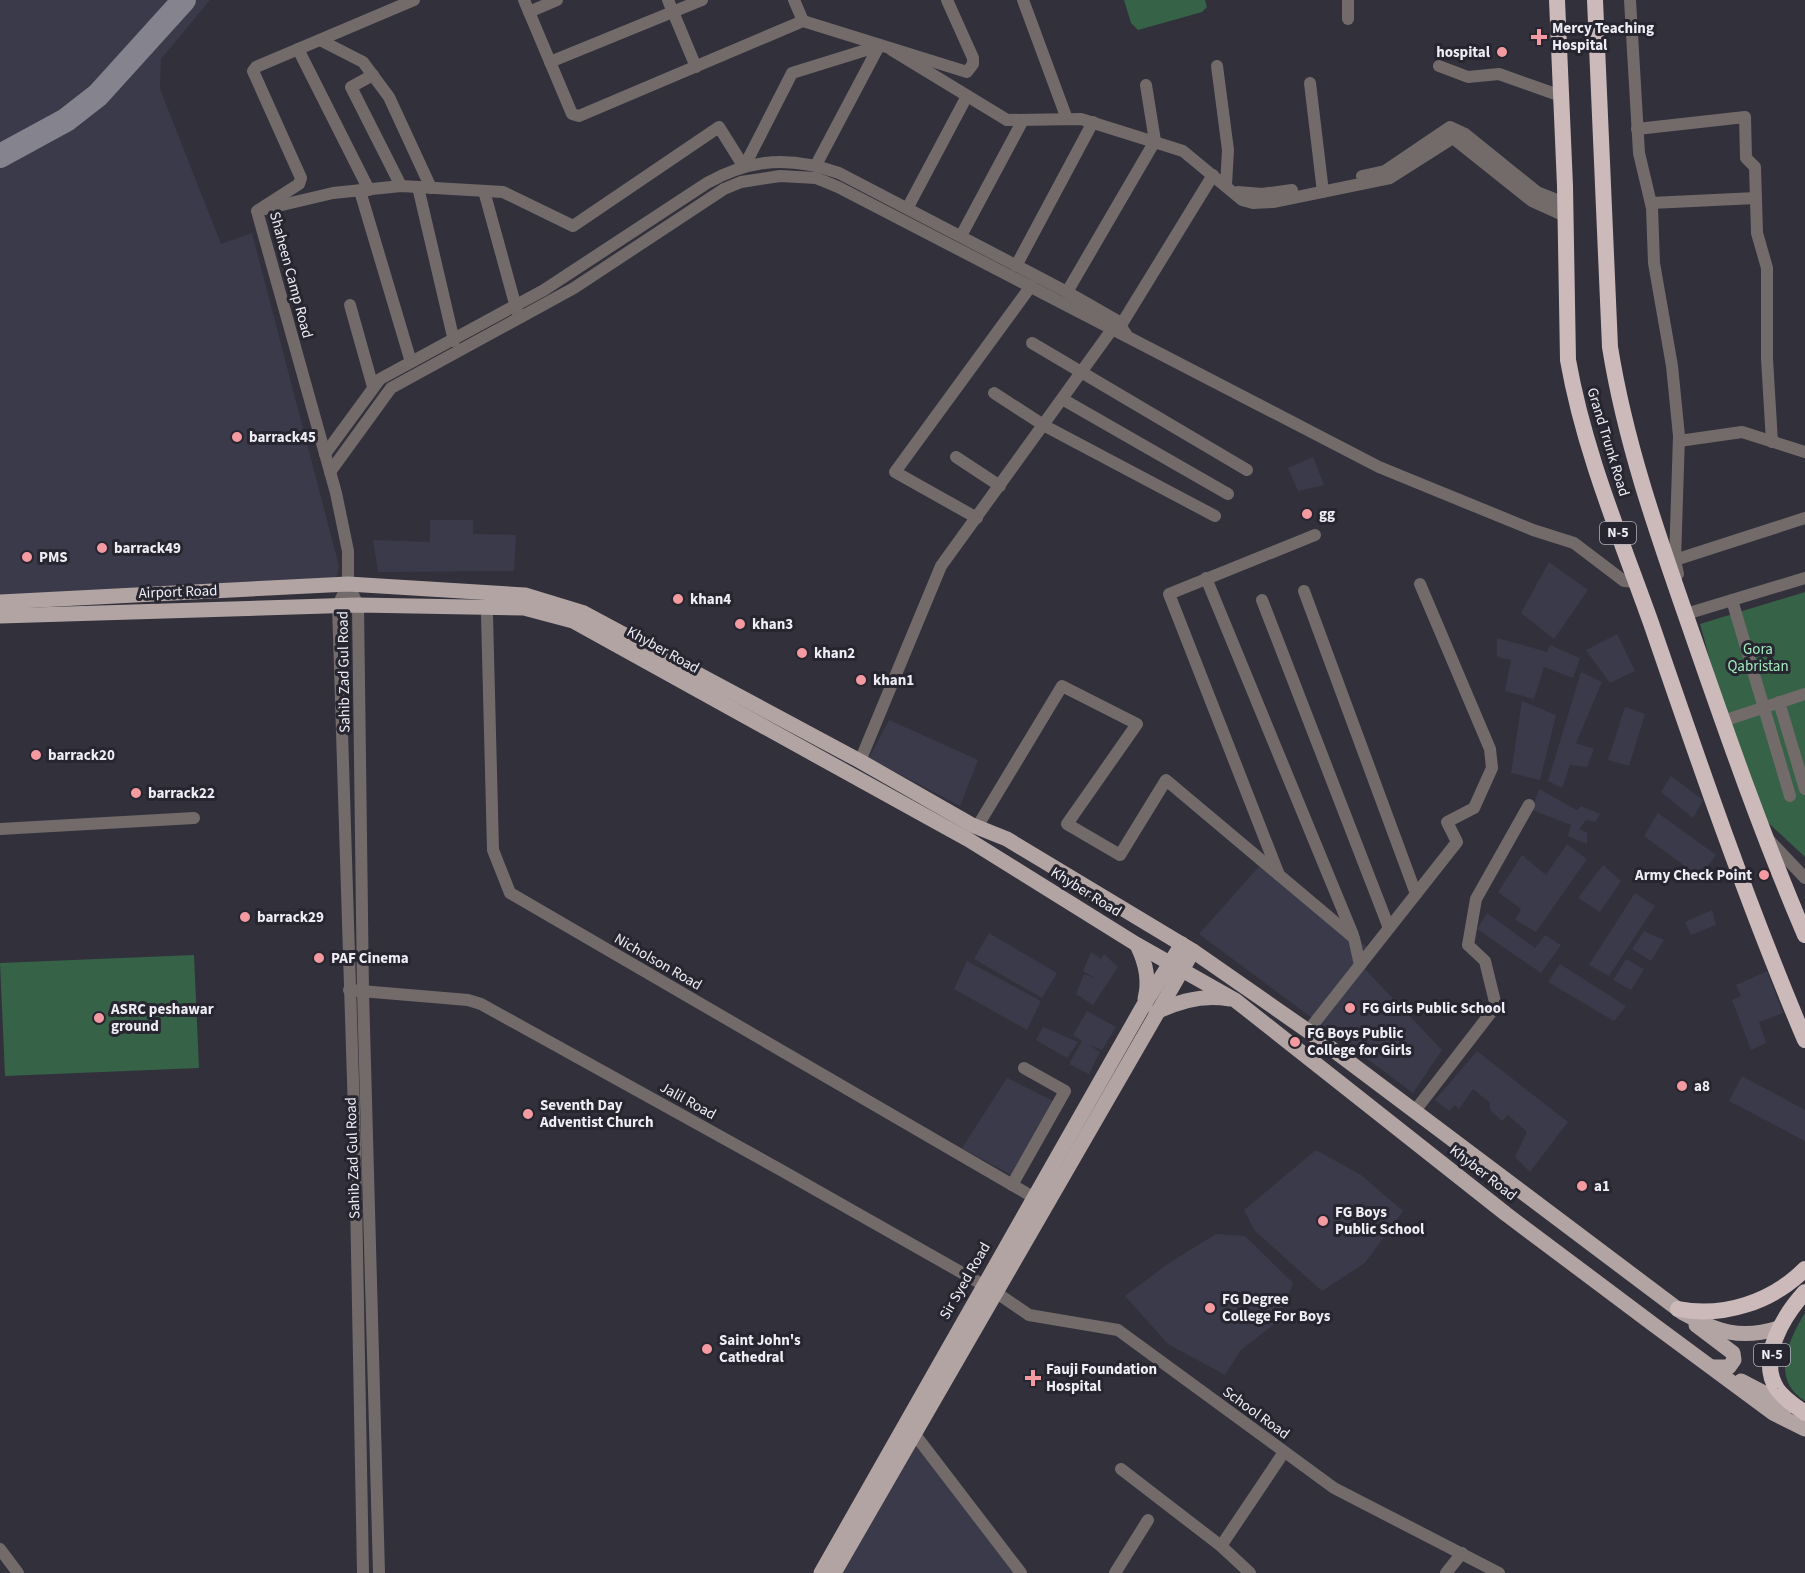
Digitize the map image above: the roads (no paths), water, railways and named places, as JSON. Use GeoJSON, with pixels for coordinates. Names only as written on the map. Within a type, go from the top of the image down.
{"type":"FeatureCollection","features":[{"type":"Feature","properties":{"kind":"highway","name":"Grand Trunk Road"},"geometry":{"type":"LineString","coordinates":[[1557,0],[1568,360],[1573,388],[1590,455],[1729,847],[1805,1040]]}},
{"type":"Feature","properties":{"kind":"highway","name":"Grand Trunk Road"},"geometry":{"type":"LineString","coordinates":[[1595,0],[1610,347],[1618,397],[1633,456],[1723,721],[1762,833],[1805,935]]}},
{"type":"Feature","properties":{"kind":"highway"},"geometry":{"type":"LineString","coordinates":[[1680,1311],[1721,1312],[1755,1301],[1778,1289],[1805,1269]]}},
{"type":"Feature","properties":{"kind":"highway","name":"N-5"},"geometry":{"type":"LineString","coordinates":[[1805,1292],[1779,1328],[1770,1368],[1784,1397],[1805,1414]]}},
{"type":"Feature","properties":{"kind":"main road","name":"Khyber Road"},"geometry":{"type":"LineString","coordinates":[[0,603],[348,584],[525,595],[584,613],[860,761],[977,827],[1007,839],[1188,947],[1308,1031],[1680,1311]]}},
{"type":"Feature","properties":{"kind":"main road","name":"Khyber Road"},"geometry":{"type":"LineString","coordinates":[[358,605],[524,608],[573,621],[969,840],[1136,944],[1235,1000],[1506,1214],[1716,1370]]}},
{"type":"Feature","properties":{"kind":"main road","name":"Airport Road"},"geometry":{"type":"LineString","coordinates":[[0,616],[358,605]]}},
{"type":"Feature","properties":{"kind":"main road"},"geometry":{"type":"LineString","coordinates":[[1136,944],[1145,961],[1149,1010]]}},
{"type":"Feature","properties":{"kind":"main road"},"geometry":{"type":"LineString","coordinates":[[1149,1010],[1188,947]]}},
{"type":"Feature","properties":{"kind":"main road"},"geometry":{"type":"LineString","coordinates":[[1149,1010],[1214,996],[1235,1000]]}},
{"type":"Feature","properties":{"kind":"main road","name":"Sir Syed Road"},"geometry":{"type":"LineString","coordinates":[[834,1573],[913,1432],[1034,1197],[1149,1010]]}},
{"type":"Feature","properties":{"kind":"main road","name":"Sir Syed Road"},"geometry":{"type":"LineString","coordinates":[[821,1573],[1149,1010]]}},
{"type":"Feature","properties":{"kind":"main road"},"geometry":{"type":"LineString","coordinates":[[1680,1311],[1706,1335],[1733,1353],[1734,1360],[1729,1366],[1716,1370]]}},
{"type":"Feature","properties":{"kind":"main road"},"geometry":{"type":"LineString","coordinates":[[1680,1311],[1704,1325],[1746,1336],[1779,1328]]}},
{"type":"Feature","properties":{"kind":"main road"},"geometry":{"type":"LineString","coordinates":[[1716,1370],[1759,1389],[1805,1414]]}},
{"type":"Feature","properties":{"kind":"main road"},"geometry":{"type":"LineString","coordinates":[[1716,1370],[1773,1413],[1805,1429]]}},
{"type":"Feature","properties":{"kind":"street","name":"Shaheen Camp Road"},"geometry":{"type":"LineString","coordinates":[[348,584],[348,551],[330,472],[257,211],[299,184],[301,178],[253,69],[414,0]]}},
{"type":"Feature","properties":{"kind":"street"},"geometry":{"type":"LineString","coordinates":[[557,0],[526,6],[572,114],[579,116],[803,21],[961,72],[971,68],[972,58],[947,0]]}},
{"type":"Feature","properties":{"kind":"street"},"geometry":{"type":"LineString","coordinates":[[668,0],[696,67]]}},
{"type":"Feature","properties":{"kind":"street"},"geometry":{"type":"LineString","coordinates":[[550,62],[702,0]]}},
{"type":"Feature","properties":{"kind":"street"},"geometry":{"type":"LineString","coordinates":[[794,0],[803,21]]}},
{"type":"Feature","properties":{"kind":"street"},"geometry":{"type":"LineString","coordinates":[[1023,0],[1067,119]]}},
{"type":"Feature","properties":{"kind":"street"},"geometry":{"type":"LineString","coordinates":[[1348,0],[1348,20]]}},
{"type":"Feature","properties":{"kind":"street"},"geometry":{"type":"LineString","coordinates":[[1630,0],[1639,153],[1650,203],[1654,263],[1672,366],[1679,441],[1675,560],[1686,614],[1804,581]]}},
{"type":"Feature","properties":{"kind":"street"},"geometry":{"type":"LineString","coordinates":[[320,40],[363,62],[373,75],[389,97],[431,188]]}},
{"type":"Feature","properties":{"kind":"street"},"geometry":{"type":"LineString","coordinates":[[816,165],[879,46]]}},
{"type":"Feature","properties":{"kind":"street"},"geometry":{"type":"LineString","coordinates":[[744,167],[792,72],[879,46]]}},
{"type":"Feature","properties":{"kind":"street"},"geometry":{"type":"LineString","coordinates":[[298,49],[364,190],[411,362]]}},
{"type":"Feature","properties":{"kind":"street"},"geometry":{"type":"LineString","coordinates":[[892,50],[1008,120],[1067,119],[1093,122],[1183,152],[1242,200],[1263,203],[1322,187],[1390,178],[1453,138],[1532,201],[1565,210]]}},
{"type":"Feature","properties":{"kind":"street"},"geometry":{"type":"LineString","coordinates":[[1217,66],[1228,150],[1228,188]]}},
{"type":"Feature","properties":{"kind":"street"},"geometry":{"type":"LineString","coordinates":[[1439,66],[1468,77],[1499,74],[1561,96]]}},
{"type":"Feature","properties":{"kind":"street"},"geometry":{"type":"LineString","coordinates":[[373,75],[351,87],[401,186]]}},
{"type":"Feature","properties":{"kind":"street"},"geometry":{"type":"LineString","coordinates":[[1310,83],[1322,187]]}},
{"type":"Feature","properties":{"kind":"street"},"geometry":{"type":"LineString","coordinates":[[1067,292],[1155,141],[1146,85]]}},
{"type":"Feature","properties":{"kind":"street"},"geometry":{"type":"LineString","coordinates":[[908,207],[967,96]]}},
{"type":"Feature","properties":{"kind":"street"},"geometry":{"type":"LineString","coordinates":[[1637,129],[1744,117],[1746,158],[1755,167],[1756,233],[1767,268],[1767,359],[1772,442]]}},
{"type":"Feature","properties":{"kind":"street"},"geometry":{"type":"LineString","coordinates":[[962,234],[1023,120]]}},
{"type":"Feature","properties":{"kind":"street"},"geometry":{"type":"LineString","coordinates":[[1016,266],[1093,122]]}},
{"type":"Feature","properties":{"kind":"street"},"geometry":{"type":"LineString","coordinates":[[257,211],[333,193],[401,186],[503,192],[573,226],[719,127],[744,167]]}},
{"type":"Feature","properties":{"kind":"street"},"geometry":{"type":"LineString","coordinates":[[325,454],[373,387],[389,374],[454,341],[515,306],[707,183],[744,167],[791,161],[816,165],[839,173],[962,234],[1016,266],[1067,292],[1120,330]]}},
{"type":"Feature","properties":{"kind":"street"},"geometry":{"type":"LineString","coordinates":[[860,761],[941,566],[1083,373],[1120,330],[1213,175]]}},
{"type":"Feature","properties":{"kind":"street"},"geometry":{"type":"LineString","coordinates":[[330,472],[391,388],[574,288],[724,189],[741,182],[780,176],[816,178],[838,186],[1120,330],[1379,467],[1533,530],[1574,543],[1624,581],[1635,582]]}},
{"type":"Feature","properties":{"kind":"street"},"geometry":{"type":"LineString","coordinates":[[418,187],[454,341]]}},
{"type":"Feature","properties":{"kind":"street"},"geometry":{"type":"LineString","coordinates":[[484,191],[515,306],[522,318]]}},
{"type":"Feature","properties":{"kind":"street"},"geometry":{"type":"LineString","coordinates":[[1650,203],[1756,198]]}},
{"type":"Feature","properties":{"kind":"street"},"geometry":{"type":"LineString","coordinates":[[977,518],[895,472],[1031,286]]}},
{"type":"Feature","properties":{"kind":"street"},"geometry":{"type":"LineString","coordinates":[[350,305],[373,387]]}},
{"type":"Feature","properties":{"kind":"street"},"geometry":{"type":"LineString","coordinates":[[1032,344],[1247,470]]}},
{"type":"Feature","properties":{"kind":"street"},"geometry":{"type":"LineString","coordinates":[[994,393],[1045,426],[1215,516]]}},
{"type":"Feature","properties":{"kind":"street"},"geometry":{"type":"LineString","coordinates":[[1064,400],[1228,494]]}},
{"type":"Feature","properties":{"kind":"street"},"geometry":{"type":"LineString","coordinates":[[1679,441],[1742,432],[1805,452]]}},
{"type":"Feature","properties":{"kind":"street"},"geometry":{"type":"LineString","coordinates":[[956,457],[1000,486]]}},
{"type":"Feature","properties":{"kind":"street"},"geometry":{"type":"LineString","coordinates":[[1675,560],[1805,518]]}},
{"type":"Feature","properties":{"kind":"street"},"geometry":{"type":"LineString","coordinates":[[1280,876],[1169,594],[1315,535]]}},
{"type":"Feature","properties":{"kind":"street"},"geometry":{"type":"LineString","coordinates":[[1206,578],[1354,938],[1360,965]]}},
{"type":"Feature","properties":{"kind":"street","name":"Sahib Zad Gul Road"},"geometry":{"type":"LineString","coordinates":[[348,584],[358,605],[363,991],[379,1573]]}},
{"type":"Feature","properties":{"kind":"street","name":"Sahib Zad Gul Road"},"geometry":{"type":"LineString","coordinates":[[348,584],[338,605],[350,990],[363,1573]]}},
{"type":"Feature","properties":{"kind":"street"},"geometry":{"type":"LineString","coordinates":[[1308,1031],[1457,842],[1447,822],[1474,808],[1492,768],[1490,749],[1420,584]]}},
{"type":"Feature","properties":{"kind":"street"},"geometry":{"type":"LineString","coordinates":[[1304,591],[1416,894]]}},
{"type":"Feature","properties":{"kind":"street"},"geometry":{"type":"LineString","coordinates":[[1262,600],[1389,928]]}},
{"type":"Feature","properties":{"kind":"street"},"geometry":{"type":"LineString","coordinates":[[1732,600],[1790,796]]}},
{"type":"Feature","properties":{"kind":"street","name":"Nicholson Road"},"geometry":{"type":"LineString","coordinates":[[487,615],[493,850],[510,893],[1034,1197]]}},
{"type":"Feature","properties":{"kind":"street"},"geometry":{"type":"LineString","coordinates":[[977,827],[1062,686],[1137,724],[1067,824],[1120,855],[1166,780],[1354,938]]}},
{"type":"Feature","properties":{"kind":"street"},"geometry":{"type":"LineString","coordinates":[[1723,721],[1805,694]]}},
{"type":"Feature","properties":{"kind":"street"},"geometry":{"type":"LineString","coordinates":[[1779,702],[1805,789]]}},
{"type":"Feature","properties":{"kind":"street"},"geometry":{"type":"LineString","coordinates":[[1414,1112],[1497,1006],[1485,961],[1468,945],[1476,898],[1529,805]]}},
{"type":"Feature","properties":{"kind":"street"},"geometry":{"type":"LineString","coordinates":[[0,829],[194,818]]}},
{"type":"Feature","properties":{"kind":"street"},"geometry":{"type":"LineString","coordinates":[[1762,833],[1804,874],[1785,888]]}},
{"type":"Feature","properties":{"kind":"street","name":"Jalil Road"},"geometry":{"type":"LineString","coordinates":[[350,990],[468,1000],[482,1004],[989,1288]]}},
{"type":"Feature","properties":{"kind":"street"},"geometry":{"type":"LineString","coordinates":[[1012,1185],[1065,1091],[1024,1068]]}},
{"type":"Feature","properties":{"kind":"street","name":"School Road"},"geometry":{"type":"LineString","coordinates":[[989,1288],[1029,1315],[1118,1330],[1334,1488],[1499,1573]]}},
{"type":"Feature","properties":{"kind":"street"},"geometry":{"type":"LineString","coordinates":[[913,1432],[1021,1573]]}},
{"type":"Feature","properties":{"kind":"street"},"geometry":{"type":"LineString","coordinates":[[1221,1546],[1284,1452]]}},
{"type":"Feature","properties":{"kind":"street"},"geometry":{"type":"LineString","coordinates":[[1121,1470],[1221,1546],[1250,1573]]}},
{"type":"Feature","properties":{"kind":"street"},"geometry":{"type":"LineString","coordinates":[[1115,1573],[1148,1520]]}},
{"type":"Feature","properties":{"kind":"street"},"geometry":{"type":"LineString","coordinates":[[0,1549],[18,1573]]}},
{"type":"Feature","properties":{"kind":"street"},"geometry":{"type":"LineString","coordinates":[[1446,1573],[1462,1552]]}},
{"type":"Feature","properties":{"kind":"place","name":"Mercy Teaching Hospital"},"geometry":{"type":"Point","coordinates":[1539,37]}},
{"type":"Feature","properties":{"kind":"place","name":"hospital"},"geometry":{"type":"Point","coordinates":[1502,52]}},
{"type":"Feature","properties":{"kind":"place","name":"barrack45"},"geometry":{"type":"Point","coordinates":[237,437]}},
{"type":"Feature","properties":{"kind":"place","name":"gg"},"geometry":{"type":"Point","coordinates":[1307,514]}},
{"type":"Feature","properties":{"kind":"place","name":"barrack49"},"geometry":{"type":"Point","coordinates":[102,548]}},
{"type":"Feature","properties":{"kind":"place","name":"PMS"},"geometry":{"type":"Point","coordinates":[27,557]}},
{"type":"Feature","properties":{"kind":"place","name":"khan4"},"geometry":{"type":"Point","coordinates":[678,599]}},
{"type":"Feature","properties":{"kind":"place","name":"khan3"},"geometry":{"type":"Point","coordinates":[740,624]}},
{"type":"Feature","properties":{"kind":"place","name":"khan2"},"geometry":{"type":"Point","coordinates":[802,653]}},
{"type":"Feature","properties":{"kind":"place","name":"khan1"},"geometry":{"type":"Point","coordinates":[861,680]}},
{"type":"Feature","properties":{"kind":"place","name":"barrack20"},"geometry":{"type":"Point","coordinates":[36,755]}},
{"type":"Feature","properties":{"kind":"place","name":"barrack22"},"geometry":{"type":"Point","coordinates":[136,793]}},
{"type":"Feature","properties":{"kind":"place","name":"Army Check Point"},"geometry":{"type":"Point","coordinates":[1764,875]}},
{"type":"Feature","properties":{"kind":"place","name":"barrack29"},"geometry":{"type":"Point","coordinates":[245,917]}},
{"type":"Feature","properties":{"kind":"place","name":"PAF Cinema"},"geometry":{"type":"Point","coordinates":[319,958]}},
{"type":"Feature","properties":{"kind":"place","name":"FG Girls Public School"},"geometry":{"type":"Point","coordinates":[1350,1008]}},
{"type":"Feature","properties":{"kind":"place","name":"ASRC peshawar ground"},"geometry":{"type":"Point","coordinates":[99,1018]}},
{"type":"Feature","properties":{"kind":"place","name":"FG Boys Public College for Girls"},"geometry":{"type":"Point","coordinates":[1295,1042]}},
{"type":"Feature","properties":{"kind":"place","name":"a8"},"geometry":{"type":"Point","coordinates":[1682,1086]}},
{"type":"Feature","properties":{"kind":"place","name":"Seventh Day Adventist Church"},"geometry":{"type":"Point","coordinates":[528,1114]}},
{"type":"Feature","properties":{"kind":"place","name":"a1"},"geometry":{"type":"Point","coordinates":[1582,1186]}},
{"type":"Feature","properties":{"kind":"place","name":"FG Boys Public School"},"geometry":{"type":"Point","coordinates":[1323,1221]}},
{"type":"Feature","properties":{"kind":"place","name":"FG Degree College For Boys"},"geometry":{"type":"Point","coordinates":[1210,1308]}},
{"type":"Feature","properties":{"kind":"place","name":"Saint John's Cathedral"},"geometry":{"type":"Point","coordinates":[707,1349]}},
{"type":"Feature","properties":{"kind":"place","name":"Fauji Foundation Hospital"},"geometry":{"type":"Point","coordinates":[1033,1378]}},
{"type":"Feature","properties":{"kind":"park label","name":"Gora Qabristan"},"geometry":{"type":"Point","coordinates":[1758,658]}}]}
